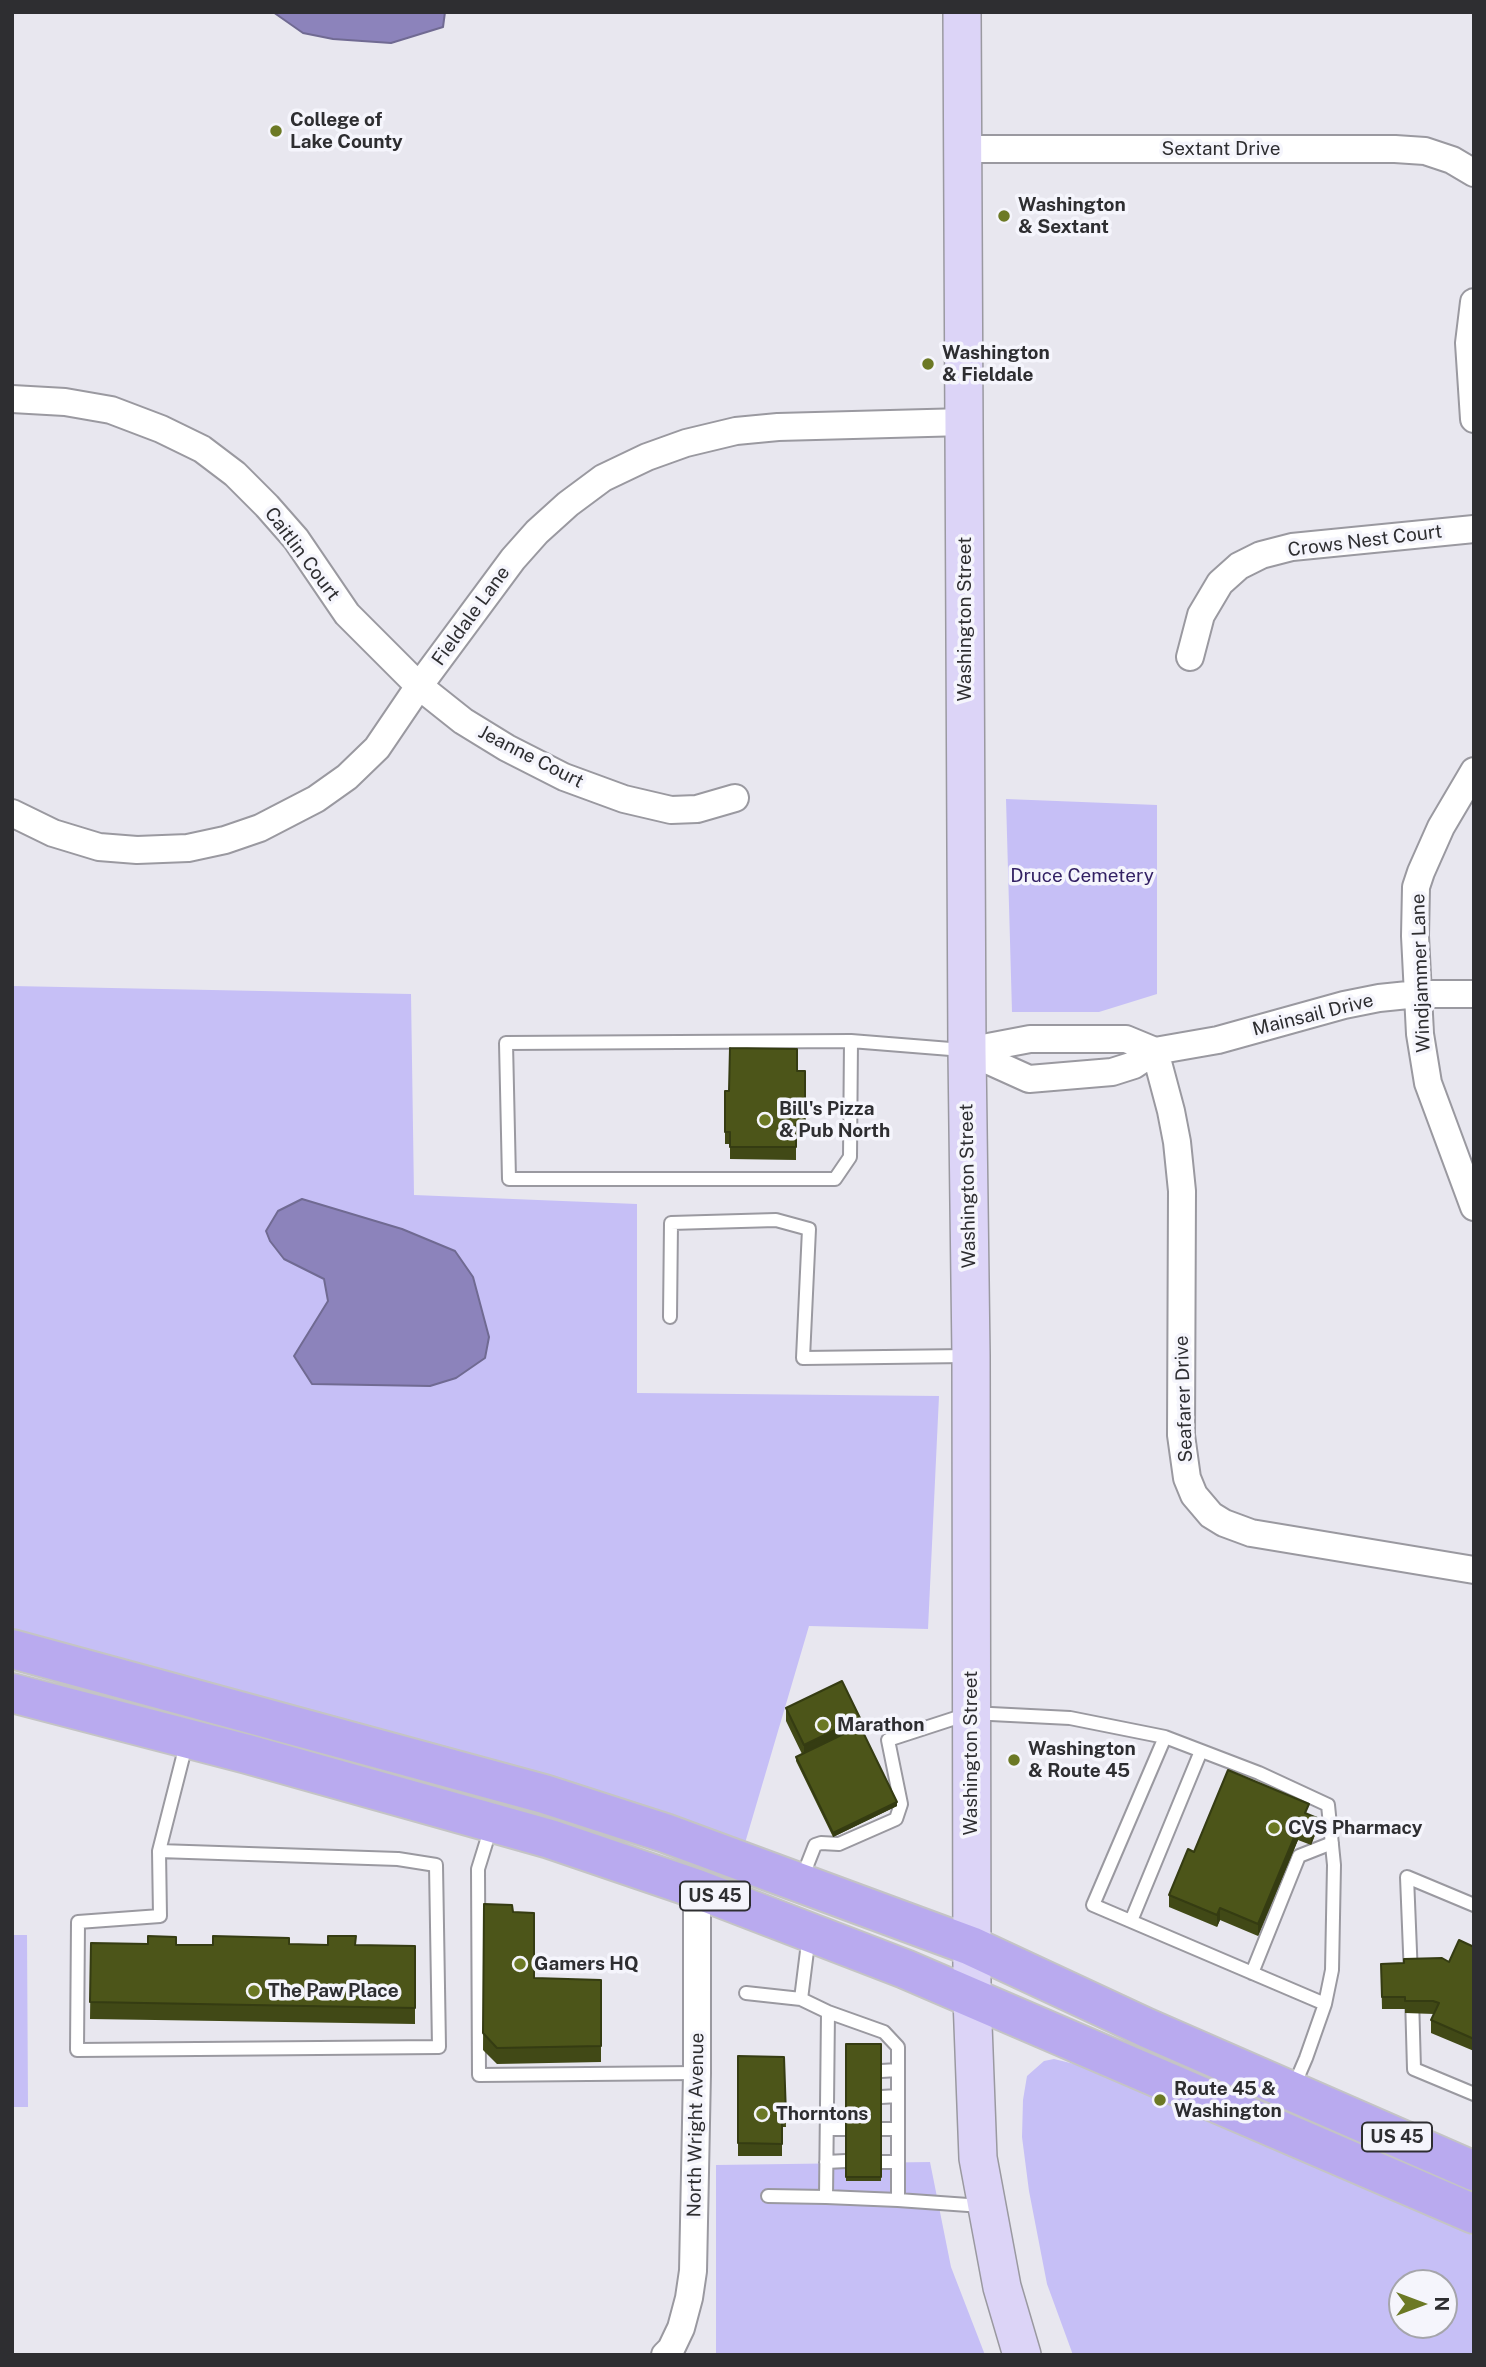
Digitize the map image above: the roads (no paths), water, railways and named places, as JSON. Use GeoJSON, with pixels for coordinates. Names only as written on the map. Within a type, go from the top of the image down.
{"type":"FeatureCollection","features":[{"type":"Feature","properties":{"kind":"main road","name":"Washington Street"},"geometry":{"type":"LineString","coordinates":[[962,12],[971,1356],[972,1998],[978,2158],[1002,2287],[1022,2355]]}},
{"type":"Feature","properties":{"kind":"main road","name":"US 45"},"geometry":{"type":"LineString","coordinates":[[12,1649],[544,1794],[665,1833],[971,1946],[1147,2028],[1474,2171]]}},
{"type":"Feature","properties":{"kind":"main road","name":"US 45"},"geometry":{"type":"LineString","coordinates":[[12,1693],[550,1839],[697,1889],[809,1931],[972,1998],[1474,2214]]}},
{"type":"Feature","properties":{"kind":"street","name":"Sextant Drive"},"geometry":{"type":"LineString","coordinates":[[963,149],[1395,149],[1425,151],[1452,160],[1474,173]]}},
{"type":"Feature","properties":{"kind":"street"},"geometry":{"type":"LineString","coordinates":[[1474,302],[1469,343],[1474,419]]}},
{"type":"Feature","properties":{"kind":"street","name":"Caitlin Court"},"geometry":{"type":"LineString","coordinates":[[12,399],[65,402],[111,410],[161,429],[202,449],[235,474],[267,506],[296,538],[347,614],[419,686]]}},
{"type":"Feature","properties":{"kind":"street","name":"Fieldale Lane"},"geometry":{"type":"LineString","coordinates":[[12,813],[53,833],[99,847],[137,850],[188,848],[225,840],[260,828],[316,799],[347,777],[377,748],[419,686],[513,559],[537,532],[568,504],[603,478],[647,457],[686,443],[736,431],[778,427],[965,422]]}},
{"type":"Feature","properties":{"kind":"street","name":"Crows Nest Court"},"geometry":{"type":"LineString","coordinates":[[1190,657],[1201,615],[1220,583],[1239,566],[1261,555],[1292,547],[1474,528]]}},
{"type":"Feature","properties":{"kind":"street","name":"Jeanne Court"},"geometry":{"type":"LineString","coordinates":[[419,686],[463,721],[507,748],[564,777],[624,799],[671,810],[697,809],[735,798]]}},
{"type":"Feature","properties":{"kind":"street","name":"Windjammer Lane"},"geometry":{"type":"LineString","coordinates":[[1474,771],[1441,827],[1416,887],[1415,936],[1418,994],[1428,1083],[1474,1207]]}},
{"type":"Feature","properties":{"kind":"street","name":"Mainsail Drive"},"geometry":{"type":"LineString","coordinates":[[967,1051],[1029,1079],[1112,1072],[1134,1065],[1155,1051],[1218,1041],[1344,1005],[1418,994],[1474,994]]}},
{"type":"Feature","properties":{"kind":"street","name":"Mainsail Drive"},"geometry":{"type":"LineString","coordinates":[[967,1051],[1030,1039],[1126,1039],[1155,1051]]}},
{"type":"Feature","properties":{"kind":"street","name":"Seafarer Drive"},"geometry":{"type":"LineString","coordinates":[[1155,1051],[1173,1121],[1182,1191],[1181,1435],[1187,1478],[1204,1522],[1224,1523],[1251,1534],[1474,1570]]}},
{"type":"Feature","properties":{"kind":"street","name":"North Wright Avenue"},"geometry":{"type":"LineString","coordinates":[[665,2355],[671,2349],[681,2328],[693,2271],[697,1889]]}},
{"type":"Feature","properties":{"kind":"lane"},"geometry":{"type":"LineString","coordinates":[[851,1041],[850,1157],[835,1179],[509,1179],[506,1043],[851,1041],[967,1051]]}},
{"type":"Feature","properties":{"kind":"lane"},"geometry":{"type":"LineString","coordinates":[[670,1317],[671,1223],[776,1220],[809,1229],[803,1358],[971,1356]]}},
{"type":"Feature","properties":{"kind":"lane"},"geometry":{"type":"LineString","coordinates":[[801,1882],[815,1845],[839,1844],[896,1819],[901,1804],[888,1740],[971,1713],[1070,1718],[1165,1737],[1259,1773],[1328,1805],[1332,1843],[1332,1970],[1325,2004],[1292,2091]]}},
{"type":"Feature","properties":{"kind":"lane"},"geometry":{"type":"LineString","coordinates":[[1165,1737],[1093,1905],[1325,2004]]}},
{"type":"Feature","properties":{"kind":"lane"},"geometry":{"type":"LineString","coordinates":[[159,1851],[398,1859],[436,1865],[439,2047],[77,2050],[78,1922],[160,1916],[159,1851],[188,1739]]}},
{"type":"Feature","properties":{"kind":"lane"},"geometry":{"type":"LineString","coordinates":[[1131,1921],[1201,1751]]}},
{"type":"Feature","properties":{"kind":"lane"},"geometry":{"type":"LineString","coordinates":[[492,1824],[478,1869],[479,2075],[697,2073]]}},
{"type":"Feature","properties":{"kind":"lane"},"geometry":{"type":"LineString","coordinates":[[1252,1973],[1299,1856],[1332,1843]]}},
{"type":"Feature","properties":{"kind":"lane"},"geometry":{"type":"LineString","coordinates":[[1474,1905],[1407,1877],[1414,2069],[1474,2094]]}},
{"type":"Feature","properties":{"kind":"lane"},"geometry":{"type":"LineString","coordinates":[[801,1999],[809,1931]]}},
{"type":"Feature","properties":{"kind":"lane"},"geometry":{"type":"LineString","coordinates":[[746,1993],[801,1999],[884,2032],[898,2047],[898,2200]]}},
{"type":"Feature","properties":{"kind":"lane"},"geometry":{"type":"LineString","coordinates":[[826,2197],[827,2129],[832,2098],[828,2011]]}},
{"type":"Feature","properties":{"kind":"lane"},"geometry":{"type":"LineString","coordinates":[[881,2071],[898,2070]]}},
{"type":"Feature","properties":{"kind":"lane"},"geometry":{"type":"LineString","coordinates":[[881,2097],[898,2096]]}},
{"type":"Feature","properties":{"kind":"lane"},"geometry":{"type":"LineString","coordinates":[[827,2129],[846,2129]]}},
{"type":"Feature","properties":{"kind":"lane"},"geometry":{"type":"LineString","coordinates":[[881,2129],[898,2129]]}},
{"type":"Feature","properties":{"kind":"lane"},"geometry":{"type":"LineString","coordinates":[[826,2162],[846,2161]]}},
{"type":"Feature","properties":{"kind":"lane"},"geometry":{"type":"LineString","coordinates":[[881,2162],[898,2162]]}},
{"type":"Feature","properties":{"kind":"lane"},"geometry":{"type":"LineString","coordinates":[[768,2196],[986,2206]]}},
{"type":"Feature","properties":{"kind":"place","name":"College of Lake County"},"geometry":{"type":"Point","coordinates":[276,131]}},
{"type":"Feature","properties":{"kind":"place","name":"Washington & Sextant"},"geometry":{"type":"Point","coordinates":[1004,216]}},
{"type":"Feature","properties":{"kind":"place","name":"Washington & Fieldale"},"geometry":{"type":"Point","coordinates":[928,364]}},
{"type":"Feature","properties":{"kind":"place","name":"Bill's Pizza & Pub North"},"geometry":{"type":"Point","coordinates":[765,1120]}},
{"type":"Feature","properties":{"kind":"place","name":"Marathon"},"geometry":{"type":"Point","coordinates":[823,1725]}},
{"type":"Feature","properties":{"kind":"place","name":"Washington & Route 45"},"geometry":{"type":"Point","coordinates":[1014,1760]}},
{"type":"Feature","properties":{"kind":"place","name":"CVS Pharmacy"},"geometry":{"type":"Point","coordinates":[1274,1828]}},
{"type":"Feature","properties":{"kind":"place","name":"Gamers HQ"},"geometry":{"type":"Point","coordinates":[520,1964]}},
{"type":"Feature","properties":{"kind":"place","name":"The Paw Place"},"geometry":{"type":"Point","coordinates":[254,1991]}},
{"type":"Feature","properties":{"kind":"place","name":"Route 45 & Washington"},"geometry":{"type":"Point","coordinates":[1160,2100]}},
{"type":"Feature","properties":{"kind":"place","name":"Thorntons"},"geometry":{"type":"Point","coordinates":[762,2114]}},
{"type":"Feature","properties":{"kind":"park label","name":"Druce Cemetery"},"geometry":{"type":"Point","coordinates":[1082,876]}}]}
